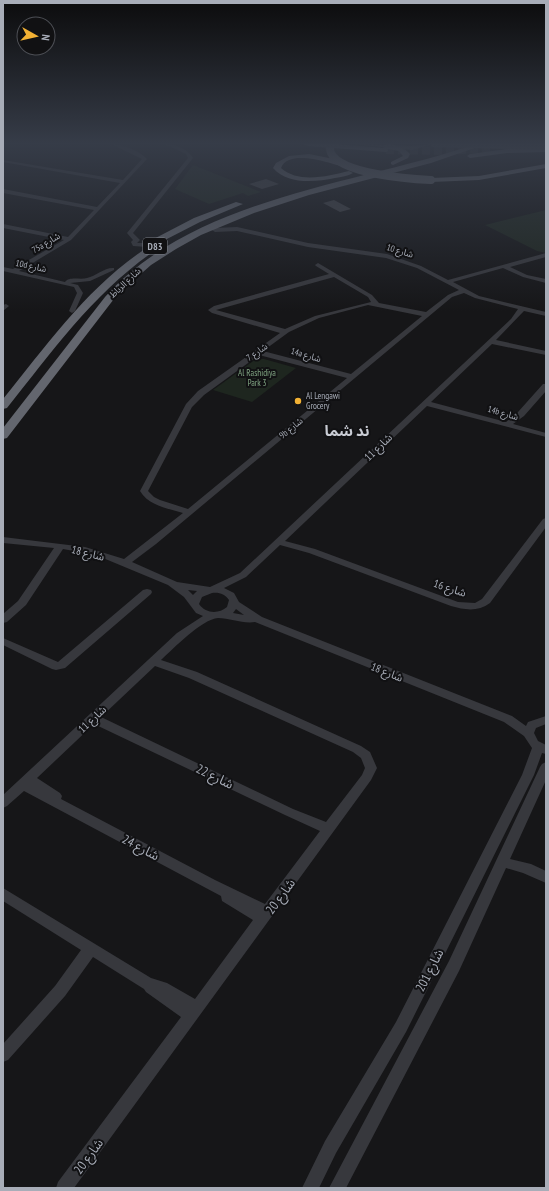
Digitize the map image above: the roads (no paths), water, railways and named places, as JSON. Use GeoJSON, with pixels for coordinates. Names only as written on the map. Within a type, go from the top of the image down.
{"type":"FeatureCollection","features":[{"type":"Feature","properties":{"kind":"highway","name":"شارع الرباط"},"geometry":{"type":"LineString","coordinates":[[3,406],[95,294],[108,280],[128,264],[176,235],[212,218],[265,200]]}},
{"type":"Feature","properties":{"kind":"highway","name":"شارع الرباط"},"geometry":{"type":"LineString","coordinates":[[3,436],[53,369],[113,294],[135,273],[161,254],[227,219],[285,200]]}},
{"type":"Feature","properties":{"kind":"highway"},"geometry":{"type":"LineString","coordinates":[[113,294],[176,252],[215,230],[235,221],[300,200]]}},
{"type":"Feature","properties":{"kind":"highway"},"geometry":{"type":"LineString","coordinates":[[35,367],[48,344],[72,311],[90,289],[112,269],[148,245],[197,220],[251,201]]}},
{"type":"Feature","properties":{"kind":"street"},"geometry":{"type":"LineString","coordinates":[[48,200],[98,209]]}},
{"type":"Feature","properties":{"kind":"street","name":"75a شارع"},"geometry":{"type":"LineString","coordinates":[[15,271],[69,239],[107,200]]}},
{"type":"Feature","properties":{"kind":"street"},"geometry":{"type":"LineString","coordinates":[[148,245],[135,245],[134,243],[136,240],[130,233],[156,200]]}},
{"type":"Feature","properties":{"kind":"street"},"geometry":{"type":"LineString","coordinates":[[235,221],[237,226],[242,230]]}},
{"type":"Feature","properties":{"kind":"street"},"geometry":{"type":"LineString","coordinates":[[3,226],[69,239]]}},
{"type":"Feature","properties":{"kind":"street","name":"شارع 10"},"geometry":{"type":"LineString","coordinates":[[215,230],[227,228],[242,230],[300,243],[387,256],[414,265],[465,292],[525,310],[546,314]]}},
{"type":"Feature","properties":{"kind":"street"},"geometry":{"type":"LineString","coordinates":[[444,281],[546,256]]}},
{"type":"Feature","properties":{"kind":"street"},"geometry":{"type":"LineString","coordinates":[[318,265],[371,301]]}},
{"type":"Feature","properties":{"kind":"street"},"geometry":{"type":"LineString","coordinates":[[505,265],[514,271],[546,281]]}},
{"type":"Feature","properties":{"kind":"street","name":"10d شارع"},"geometry":{"type":"LineString","coordinates":[[3,269],[73,285],[80,291],[72,311]]}},
{"type":"Feature","properties":{"kind":"street","name":"10d شارع"},"geometry":{"type":"LineString","coordinates":[[56,280],[88,280],[112,269]]}},
{"type":"Feature","properties":{"kind":"street"},"geometry":{"type":"LineString","coordinates":[[286,332],[211,310],[216,307],[334,275]]}},
{"type":"Feature","properties":{"kind":"street","name":"9b شارع"},"geometry":{"type":"LineString","coordinates":[[126,565],[448,299],[465,292]]}},
{"type":"Feature","properties":{"kind":"street","name":"شارع 7"},"geometry":{"type":"LineString","coordinates":[[188,514],[147,497],[145,489],[189,406],[204,390],[286,332],[317,317],[371,301],[428,316]]}},
{"type":"Feature","properties":{"kind":"street","name":"شارع 11"},"geometry":{"type":"LineString","coordinates":[[211,590],[243,576],[492,339],[525,310]]}},
{"type":"Feature","properties":{"kind":"street"},"geometry":{"type":"LineString","coordinates":[[492,339],[546,354]]}},
{"type":"Feature","properties":{"kind":"street","name":"14a شارع"},"geometry":{"type":"LineString","coordinates":[[258,351],[352,379]]}},
{"type":"Feature","properties":{"kind":"street"},"geometry":{"type":"LineString","coordinates":[[510,425],[546,386]]}},
{"type":"Feature","properties":{"kind":"street","name":"14b شارع"},"geometry":{"type":"LineString","coordinates":[[427,401],[546,435]]}},
{"type":"Feature","properties":{"kind":"street","name":"شارع 16"},"geometry":{"type":"LineString","coordinates":[[281,540],[455,604],[475,606],[486,601],[546,521]]}},
{"type":"Feature","properties":{"kind":"street","name":"شارع 18"},"geometry":{"type":"LineString","coordinates":[[3,540],[89,551],[169,582],[211,590]]}},
{"type":"Feature","properties":{"kind":"street"},"geometry":{"type":"LineString","coordinates":[[3,620],[19,607],[60,547]]}},
{"type":"Feature","properties":{"kind":"street","name":"شارع 11"},"geometry":{"type":"LineString","coordinates":[[234,600],[243,576]]}},
{"type":"Feature","properties":{"kind":"street","name":"شارع 18"},"geometry":{"type":"LineString","coordinates":[[169,582],[187,594],[194,606]]}},
{"type":"Feature","properties":{"kind":"street"},"geometry":{"type":"LineString","coordinates":[[211,590],[225,591],[234,600],[228,612],[216,615],[205,614],[194,606],[198,595],[211,590]]}},
{"type":"Feature","properties":{"kind":"street"},"geometry":{"type":"LineString","coordinates":[[3,641],[56,666],[61,666],[147,592]]}},
{"type":"Feature","properties":{"kind":"street","name":"شارع 18"},"geometry":{"type":"LineString","coordinates":[[234,600],[249,614],[268,623],[508,719],[528,733],[531,740],[542,749]]}},
{"type":"Feature","properties":{"kind":"street","name":"شارع 11"},"geometry":{"type":"LineString","coordinates":[[3,803],[181,635],[192,621],[194,606]]}},
{"type":"Feature","properties":{"kind":"street","name":"شارع 11"},"geometry":{"type":"LineString","coordinates":[[181,635],[194,626],[216,615]]}},
{"type":"Feature","properties":{"kind":"street","name":"شارع 18"},"geometry":{"type":"LineString","coordinates":[[216,615],[244,617],[268,623]]}},
{"type":"Feature","properties":{"kind":"street","name":"شارع 20"},"geometry":{"type":"LineString","coordinates":[[64,1188],[370,773],[371,764],[366,755],[357,749],[157,658]]}},
{"type":"Feature","properties":{"kind":"street","name":"شارع 22"},"geometry":{"type":"LineString","coordinates":[[96,715],[141,740],[289,812],[299,820],[327,832]]}},
{"type":"Feature","properties":{"kind":"street","name":"شارع 18"},"geometry":{"type":"LineString","coordinates":[[508,719],[543,720]]}},
{"type":"Feature","properties":{"kind":"street"},"geometry":{"type":"LineString","coordinates":[[528,733],[530,727],[543,720]]}},
{"type":"Feature","properties":{"kind":"street","name":"شارع 201"},"geometry":{"type":"LineString","coordinates":[[310,1188],[344,1123],[400,1028],[542,749]]}},
{"type":"Feature","properties":{"kind":"street","name":"شارع 201"},"geometry":{"type":"LineString","coordinates":[[337,1188],[433,1009],[546,766]]}},
{"type":"Feature","properties":{"kind":"street","name":"شارع 24"},"geometry":{"type":"LineString","coordinates":[[26,782],[57,804],[73,810],[210,884],[221,893],[266,915]]}},
{"type":"Feature","properties":{"kind":"street"},"geometry":{"type":"LineString","coordinates":[[505,856],[546,878]]}},
{"type":"Feature","properties":{"kind":"street"},"geometry":{"type":"LineString","coordinates":[[3,894],[147,983],[162,997],[195,1012]]}},
{"type":"Feature","properties":{"kind":"street"},"geometry":{"type":"LineString","coordinates":[[3,1055],[60,991],[73,980],[94,950]]}},
{"type":"Feature","properties":{"kind":"place","name":"Al Lengawi Grocery"},"geometry":{"type":"Point","coordinates":[298,401]}},
{"type":"Feature","properties":{"kind":"district","name":"ند شما"},"geometry":{"type":"Point","coordinates":[347,431]}},
{"type":"Feature","properties":{"kind":"park label","name":"Al Rashidiya Park 3"},"geometry":{"type":"Point","coordinates":[257,378]}}]}
